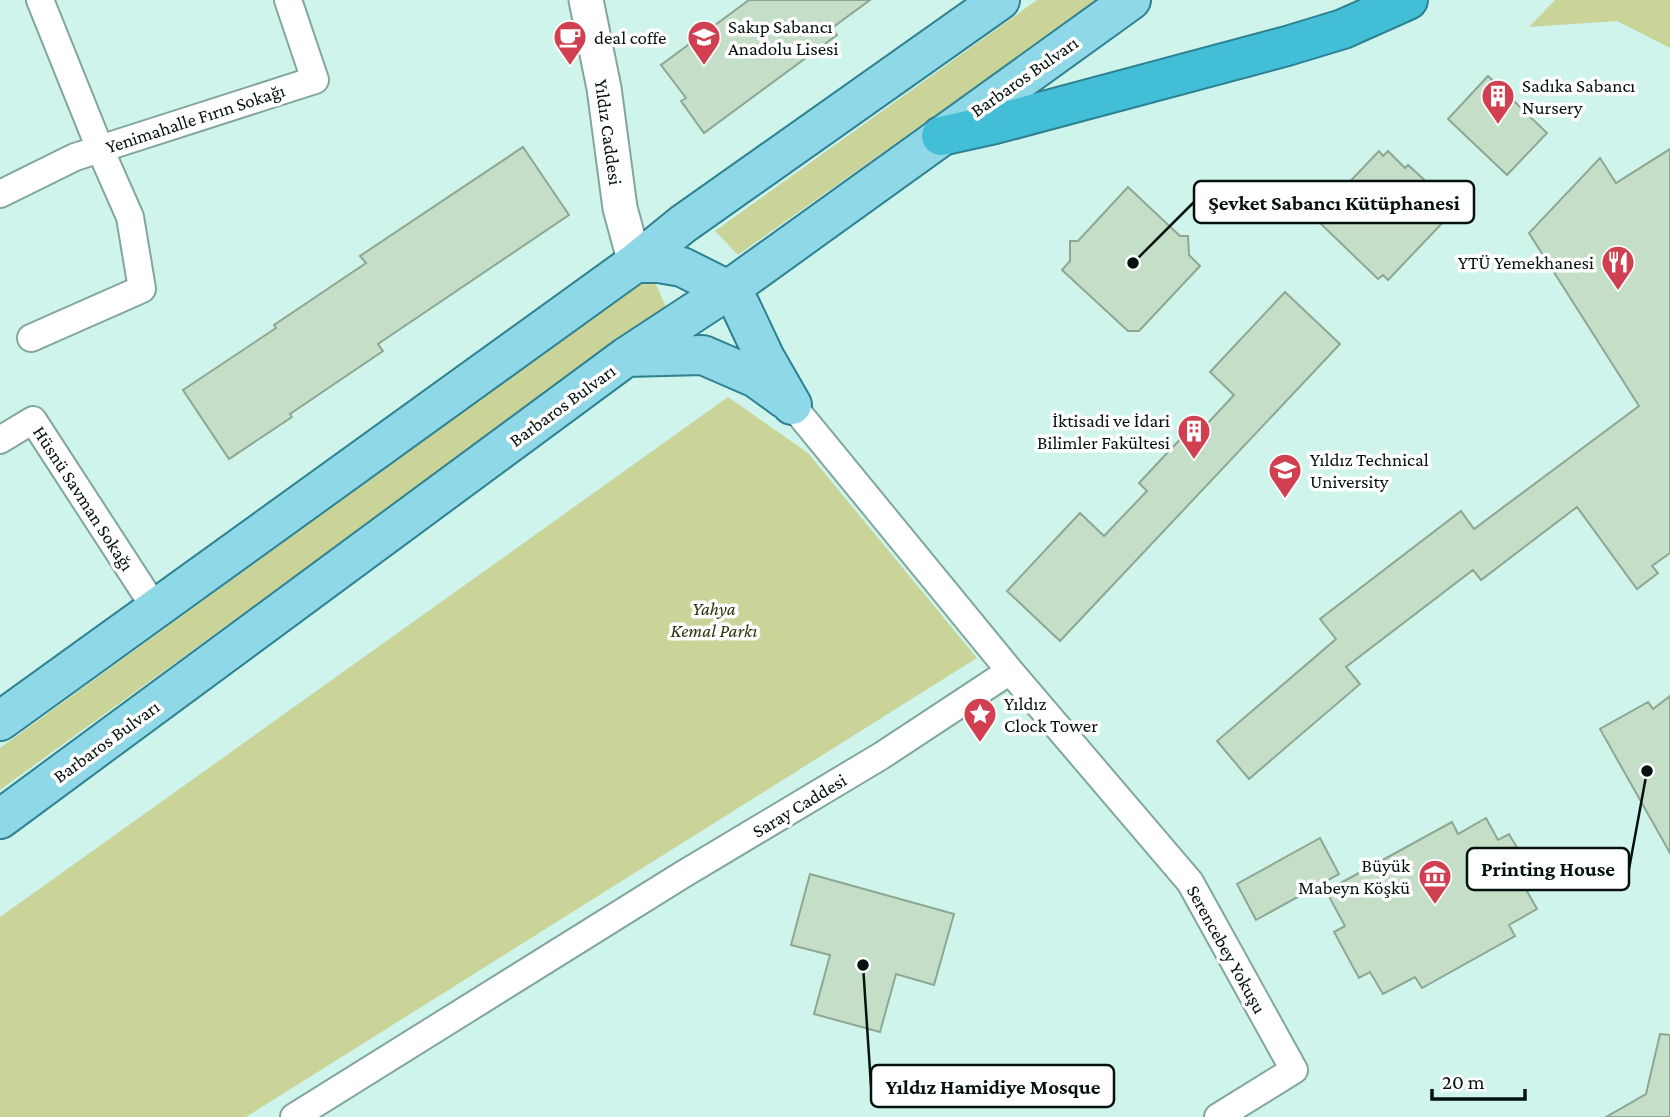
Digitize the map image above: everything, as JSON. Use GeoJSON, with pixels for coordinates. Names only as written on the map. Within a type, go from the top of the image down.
{"type":"FeatureCollection","features":[{"type":"Feature","properties":{"kind":"highway"},"geometry":{"type":"LineString","coordinates":[[941,136],[1287,46],[1343,29],[1408,0]]}},
{"type":"Feature","properties":{"kind":"main road"},"geometry":{"type":"LineString","coordinates":[[0,721],[635,263],[683,224],[1000,0]]}},
{"type":"Feature","properties":{"kind":"main road","name":"Barbaros Bulvarı"},"geometry":{"type":"LineString","coordinates":[[0,820],[626,357],[728,290],[1131,0]]}},
{"type":"Feature","properties":{"kind":"main road"},"geometry":{"type":"LineString","coordinates":[[635,263],[682,267],[728,290],[740,305],[765,358],[792,405]]}},
{"type":"Feature","properties":{"kind":"main road"},"geometry":{"type":"LineString","coordinates":[[626,357],[703,355],[756,378],[792,405]]}},
{"type":"Feature","properties":{"kind":"street"},"geometry":{"type":"LineString","coordinates":[[32,338],[142,289],[130,217],[40,0]]}},
{"type":"Feature","properties":{"kind":"street","name":"Yenimahalle Fırın Sokağı"},"geometry":{"type":"LineString","coordinates":[[0,194],[75,157],[315,80],[288,0]]}},
{"type":"Feature","properties":{"kind":"street","name":"Yıldız Caddesi"},"geometry":{"type":"LineString","coordinates":[[586,0],[604,88],[620,208],[635,263]]}},
{"type":"Feature","properties":{"kind":"street"},"geometry":{"type":"LineString","coordinates":[[792,405],[1010,671]]}},
{"type":"Feature","properties":{"kind":"street","name":"Hüsnü Savman Sokağı"},"geometry":{"type":"LineString","coordinates":[[0,440],[33,420],[155,608]]}},
{"type":"Feature","properties":{"kind":"street","name":"Serencebey Yokuşu"},"geometry":{"type":"LineString","coordinates":[[1010,671],[1190,882],[1294,1070],[1218,1117]]}},
{"type":"Feature","properties":{"kind":"street","name":"Saray Caddesi"},"geometry":{"type":"LineString","coordinates":[[294,1117],[682,875],[881,756],[1010,671]]}},
{"type":"Feature","properties":{"kind":"green space"},"geometry":{"type":"Polygon","coordinates":[[[1037,0],[1098,0],[738,255],[715,231],[1037,0]]]}},
{"type":"Feature","properties":{"kind":"green space"},"geometry":{"type":"Polygon","coordinates":[[[1555,0],[1670,0],[1670,48],[1617,21],[1529,27],[1555,0]]]}},
{"type":"Feature","properties":{"kind":"green space"},"geometry":{"type":"Polygon","coordinates":[[[652,275],[666,307],[0,790],[0,748],[652,275]]]}},
{"type":"Feature","properties":{"kind":"green space","name":"Yahya Kemal Parkı"},"geometry":{"type":"Polygon","coordinates":[[[728,397],[808,453],[977,658],[246,1117],[0,1117],[0,917],[728,397]]]}},
{"type":"Feature","properties":{"kind":"building","name":"Sakıp Sabancı Anadolu Lisesi"},"geometry":{"type":"Polygon","coordinates":[[[749,0],[870,0],[832,28],[837,35],[704,133],[681,101],[686,98],[661,65],[749,0]]]}},
{"type":"Feature","properties":{"kind":"building","name":"Sadıka Sabancı Nursery"},"geometry":{"type":"Polygon","coordinates":[[[1488,76],[1547,133],[1507,175],[1448,119],[1488,76]]]}},
{"type":"Feature","properties":{"kind":"building"},"geometry":{"type":"Polygon","coordinates":[[[523,147],[569,215],[378,344],[383,351],[229,459],[183,390],[366,263],[360,256],[523,147]]]}},
{"type":"Feature","properties":{"kind":"building"},"geometry":{"type":"Polygon","coordinates":[[[1670,149],[1670,553],[1652,566],[1658,573],[1637,589],[1577,507],[1481,580],[1473,570],[1346,667],[1360,684],[1249,779],[1217,741],[1336,639],[1320,619],[1461,511],[1474,529],[1639,406],[1529,233],[1600,158],[1616,183],[1670,149]]]}},
{"type":"Feature","properties":{"kind":"building"},"geometry":{"type":"Polygon","coordinates":[[[1379,151],[1383,156],[1388,151],[1405,168],[1408,165],[1431,186],[1428,189],[1447,207],[1443,212],[1448,217],[1388,280],[1383,275],[1378,279],[1319,222],[1323,218],[1319,214],[1379,151]]]}},
{"type":"Feature","properties":{"kind":"building"},"geometry":{"type":"Polygon","coordinates":[[[1128,187],[1180,236],[1188,236],[1189,255],[1200,266],[1139,331],[1128,331],[1062,270],[1070,261],[1070,241],[1078,241],[1128,187]]]}},
{"type":"Feature","properties":{"kind":"building","name":"İktisadi ve İdari Bilimler Fakültesi"},"geometry":{"type":"Polygon","coordinates":[[[1285,292],[1340,344],[1060,641],[1007,591],[1080,513],[1104,536],[1147,491],[1139,483],[1186,433],[1193,439],[1234,395],[1210,372],[1285,292]]]}},
{"type":"Feature","properties":{"kind":"building"},"geometry":{"type":"Polygon","coordinates":[[[1670,696],[1670,853],[1600,729],[1648,702],[1653,709],[1670,696]]]}},
{"type":"Feature","properties":{"kind":"building","name":"Büyük Mabeyn Köşkü"},"geometry":{"type":"Polygon","coordinates":[[[1486,818],[1498,840],[1509,834],[1536,880],[1524,886],[1537,909],[1509,925],[1515,936],[1422,988],[1415,977],[1383,994],[1370,972],[1359,978],[1334,932],[1345,926],[1326,891],[1452,822],[1458,834],[1486,818]]]}},
{"type":"Feature","properties":{"kind":"building"},"geometry":{"type":"Polygon","coordinates":[[[1320,838],[1339,874],[1256,920],[1237,884],[1320,838]]]}},
{"type":"Feature","properties":{"kind":"building"},"geometry":{"type":"Polygon","coordinates":[[[810,874],[954,914],[934,985],[896,974],[880,1032],[814,1014],[830,955],[791,945],[810,874]]]}},
{"type":"Feature","properties":{"kind":"building"},"geometry":{"type":"Polygon","coordinates":[[[1660,1034],[1670,1035],[1670,1117],[1606,1117],[1646,1094],[1660,1034]]]}},
{"type":"Feature","properties":{"kind":"place","name":"deal coffe"},"geometry":{"type":"Point","coordinates":[570,67]}},
{"type":"Feature","properties":{"kind":"place","name":"Sakıp Sabancı Anadolu Lisesi"},"geometry":{"type":"Point","coordinates":[704,67]}},
{"type":"Feature","properties":{"kind":"place","name":"Sadıka Sabancı Nursery"},"geometry":{"type":"Point","coordinates":[1498,126]}},
{"type":"Feature","properties":{"kind":"place","name":"Şevket Sabancı Kütüphanesi"},"geometry":{"type":"Point","coordinates":[1133,263]}},
{"type":"Feature","properties":{"kind":"place","name":"YTÜ Yemekhanesi"},"geometry":{"type":"Point","coordinates":[1618,292]}},
{"type":"Feature","properties":{"kind":"place","name":"İktisadi ve İdari Bilimler Fakültesi"},"geometry":{"type":"Point","coordinates":[1194,461]}},
{"type":"Feature","properties":{"kind":"place","name":"Yıldız Technical University"},"geometry":{"type":"Point","coordinates":[1285,500]}},
{"type":"Feature","properties":{"kind":"place","name":"Yıldız Clock Tower"},"geometry":{"type":"Point","coordinates":[980,744]}},
{"type":"Feature","properties":{"kind":"place","name":"Printing House"},"geometry":{"type":"Point","coordinates":[1647,771]}},
{"type":"Feature","properties":{"kind":"place","name":"Büyük Mabeyn Köşkü"},"geometry":{"type":"Point","coordinates":[1435,906]}},
{"type":"Feature","properties":{"kind":"place","name":"Yıldız Hamidiye Mosque"},"geometry":{"type":"Point","coordinates":[863,965]}}]}
